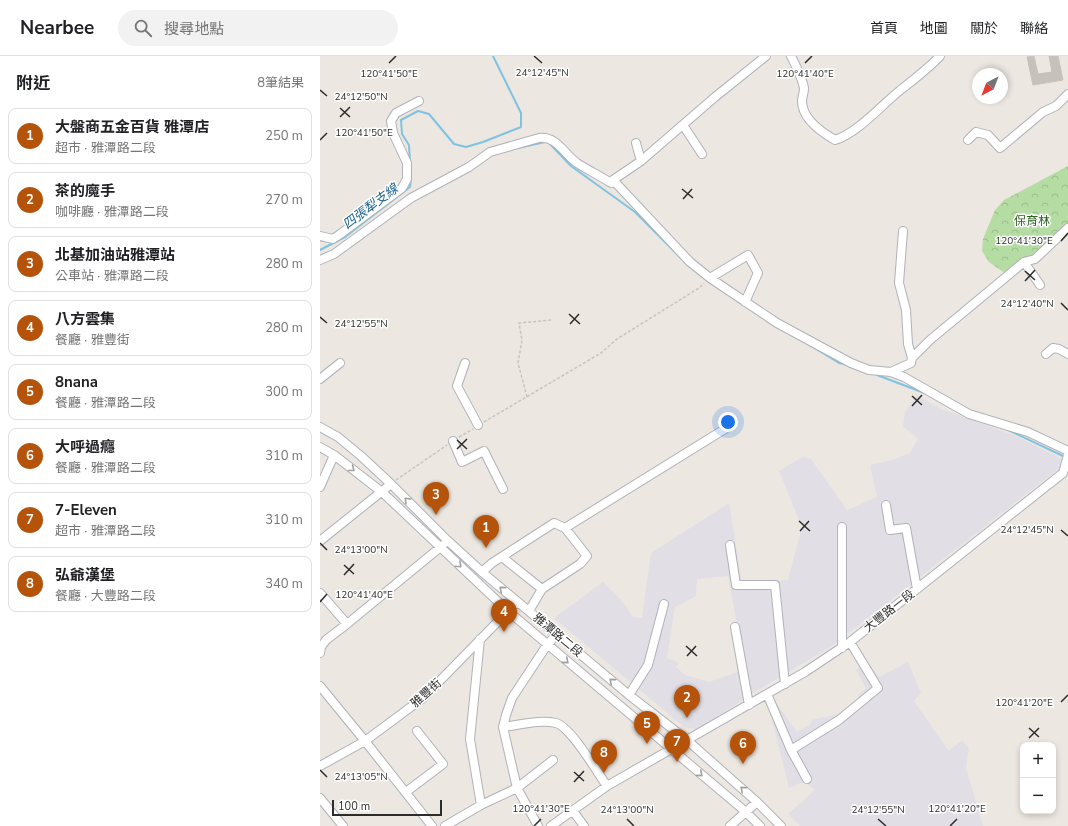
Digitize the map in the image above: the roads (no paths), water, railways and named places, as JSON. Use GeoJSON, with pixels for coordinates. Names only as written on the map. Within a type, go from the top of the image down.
{"type":"FeatureCollection","features":[{"type":"Feature","properties":{"kind":"street"},"geometry":{"type":"LineString","coordinates":[[320,260],[334,254],[411,198],[469,167],[490,152],[533,140],[546,137],[555,142],[576,163],[610,183],[641,161],[715,97],[766,56]]}},
{"type":"Feature","properties":{"kind":"street"},"geometry":{"type":"LineString","coordinates":[[791,56],[803,85],[804,90],[802,102],[804,110],[811,122],[822,132],[835,140],[840,139],[868,120],[934,64],[940,56]]}},
{"type":"Feature","properties":{"kind":"street"},"geometry":{"type":"LineString","coordinates":[[968,140],[976,132],[988,135],[1000,148],[1043,112],[1056,106],[1068,94]]}},
{"type":"Feature","properties":{"kind":"street"},"geometry":{"type":"LineString","coordinates":[[320,236],[333,239],[402,188],[407,179],[407,163],[393,133],[391,121],[396,113],[419,101]]}},
{"type":"Feature","properties":{"kind":"street"},"geometry":{"type":"LineString","coordinates":[[683,125],[702,154]]}},
{"type":"Feature","properties":{"kind":"street"},"geometry":{"type":"LineString","coordinates":[[636,143],[641,161]]}},
{"type":"Feature","properties":{"kind":"street"},"geometry":{"type":"LineString","coordinates":[[613,180],[690,262],[710,278],[777,324],[851,363],[869,370],[892,372],[904,377],[969,414],[1028,432],[1068,451]]}},
{"type":"Feature","properties":{"kind":"street"},"geometry":{"type":"LineString","coordinates":[[402,188],[411,198]]}},
{"type":"Feature","properties":{"kind":"street"},"geometry":{"type":"LineString","coordinates":[[892,372],[911,363],[912,358],[930,340],[1024,262],[1035,258],[1068,228]]}},
{"type":"Feature","properties":{"kind":"street"},"geometry":{"type":"LineString","coordinates":[[903,231],[899,283],[906,310],[908,344],[912,358]]}},
{"type":"Feature","properties":{"kind":"street"},"geometry":{"type":"LineString","coordinates":[[710,278],[748,255],[758,272],[745,302]]}},
{"type":"Feature","properties":{"kind":"street"},"geometry":{"type":"LineString","coordinates":[[1024,262],[1040,285]]}},
{"type":"Feature","properties":{"kind":"street"},"geometry":{"type":"LineString","coordinates":[[1046,354],[1053,348],[1059,349],[1068,354]]}},
{"type":"Feature","properties":{"kind":"street"},"geometry":{"type":"LineString","coordinates":[[320,379],[340,363]]}},
{"type":"Feature","properties":{"kind":"street"},"geometry":{"type":"LineString","coordinates":[[465,364],[458,386],[478,426]]}},
{"type":"Feature","properties":{"kind":"street","name":"雅潭路二段"},"geometry":{"type":"LineString","coordinates":[[320,427],[338,437],[361,456],[482,572],[629,695],[687,740],[757,802],[781,826]]}},
{"type":"Feature","properties":{"kind":"street"},"geometry":{"type":"LineString","coordinates":[[565,528],[728,427]]}},
{"type":"Feature","properties":{"kind":"street"},"geometry":{"type":"LineString","coordinates":[[453,441],[462,462],[484,452],[503,488]]}},
{"type":"Feature","properties":{"kind":"street","name":"雅潭路二段"},"geometry":{"type":"LineString","coordinates":[[320,447],[334,455],[382,492],[440,549],[508,611],[746,812],[759,826]]}},
{"type":"Feature","properties":{"kind":"street"},"geometry":{"type":"LineString","coordinates":[[320,487],[334,455]]}},
{"type":"Feature","properties":{"kind":"street","name":"大豐路一段"},"geometry":{"type":"LineString","coordinates":[[552,826],[607,786],[785,684],[842,648],[1063,474],[1068,455]]}},
{"type":"Feature","properties":{"kind":"street"},"geometry":{"type":"LineString","coordinates":[[320,541],[391,484]]}},
{"type":"Feature","properties":{"kind":"street"},"geometry":{"type":"LineString","coordinates":[[886,505],[890,530],[906,528],[917,589]]}},
{"type":"Feature","properties":{"kind":"street"},"geometry":{"type":"LineString","coordinates":[[482,572],[554,523],[565,528],[587,556],[580,564],[542,589],[529,611]]}},
{"type":"Feature","properties":{"kind":"street"},"geometry":{"type":"LineString","coordinates":[[842,527],[842,648]]}},
{"type":"Feature","properties":{"kind":"street"},"geometry":{"type":"LineString","coordinates":[[320,653],[326,640],[440,549],[447,540]]}},
{"type":"Feature","properties":{"kind":"street"},"geometry":{"type":"LineString","coordinates":[[730,545],[736,585],[775,585],[785,684]]}},
{"type":"Feature","properties":{"kind":"street"},"geometry":{"type":"LineString","coordinates":[[502,557],[542,589]]}},
{"type":"Feature","properties":{"kind":"street"},"geometry":{"type":"LineString","coordinates":[[320,593],[347,624]]}},
{"type":"Feature","properties":{"kind":"street","name":"雅豐街"},"geometry":{"type":"LineString","coordinates":[[320,766],[365,741],[423,698],[517,602]]}},
{"type":"Feature","properties":{"kind":"street"},"geometry":{"type":"LineString","coordinates":[[629,695],[648,665],[664,604]]}},
{"type":"Feature","properties":{"kind":"street"},"geometry":{"type":"LineString","coordinates":[[735,626],[749,705]]}},
{"type":"Feature","properties":{"kind":"street"},"geometry":{"type":"LineString","coordinates":[[538,826],[516,788],[503,727],[512,698],[547,645],[557,634]]}},
{"type":"Feature","properties":{"kind":"street"},"geometry":{"type":"LineString","coordinates":[[480,639],[470,739],[481,805]]}},
{"type":"Feature","properties":{"kind":"street"},"geometry":{"type":"LineString","coordinates":[[791,750],[839,720],[878,688],[850,642]]}},
{"type":"Feature","properties":{"kind":"street"},"geometry":{"type":"LineString","coordinates":[[320,686],[432,826]]}},
{"type":"Feature","properties":{"kind":"street"},"geometry":{"type":"LineString","coordinates":[[767,694],[791,750],[807,779]]}},
{"type":"Feature","properties":{"kind":"street"},"geometry":{"type":"LineString","coordinates":[[503,727],[545,722],[558,724],[573,736],[607,786]]}},
{"type":"Feature","properties":{"kind":"street"},"geometry":{"type":"LineString","coordinates":[[406,792],[443,764],[417,732]]}},
{"type":"Feature","properties":{"kind":"street"},"geometry":{"type":"LineString","coordinates":[[445,826],[481,805],[516,788],[553,760]]}},
{"type":"Feature","properties":{"kind":"street"},"geometry":{"type":"LineString","coordinates":[[320,798],[343,826]]}},
{"type":"Feature","properties":{"kind":"street"},"geometry":{"type":"LineString","coordinates":[[730,826],[757,802]]}},
{"type":"Feature","properties":{"kind":"street"},"geometry":{"type":"LineString","coordinates":[[573,811],[584,826]]}},
{"type":"Feature","properties":{"kind":"waterway","name":"四張犁支線"},"geometry":{"type":"LineString","coordinates":[[410,162],[409,145],[402,134],[401,120],[418,111],[429,114],[454,144],[466,147],[521,127],[521,113],[493,56]]}},
{"type":"Feature","properties":{"kind":"waterway"},"geometry":{"type":"LineString","coordinates":[[518,148],[545,142]]}},
{"type":"Feature","properties":{"kind":"waterway"},"geometry":{"type":"LineString","coordinates":[[550,144],[571,166],[635,212],[686,263]]}},
{"type":"Feature","properties":{"kind":"waterway","name":"四張犁支線"},"geometry":{"type":"LineString","coordinates":[[320,250],[345,237],[410,187],[411,179]]}},
{"type":"Feature","properties":{"kind":"waterway"},"geometry":{"type":"LineString","coordinates":[[735,299],[743,305]]}},
{"type":"Feature","properties":{"kind":"waterway"},"geometry":{"type":"LineString","coordinates":[[813,347],[839,363],[848,365]]}},
{"type":"Feature","properties":{"kind":"waterway"},"geometry":{"type":"LineString","coordinates":[[877,375],[927,394]]}},
{"type":"Feature","properties":{"kind":"waterway"},"geometry":{"type":"LineString","coordinates":[[1006,429],[1065,457]]}},
{"type":"Feature","properties":{"kind":"place","name":"北基加油站雅潭站"},"geometry":{"type":"Point","coordinates":[436,515]}},
{"type":"Feature","properties":{"kind":"place","name":"大盤商五金百貨 雅潭店"},"geometry":{"type":"Point","coordinates":[486,548]}},
{"type":"Feature","properties":{"kind":"place","name":"八方雲集"},"geometry":{"type":"Point","coordinates":[504,632]}},
{"type":"Feature","properties":{"kind":"place","name":"茶的魔手"},"geometry":{"type":"Point","coordinates":[687,718]}},
{"type":"Feature","properties":{"kind":"place","name":"8nana"},"geometry":{"type":"Point","coordinates":[647,744]}},
{"type":"Feature","properties":{"kind":"place","name":"7-Eleven"},"geometry":{"type":"Point","coordinates":[677,762]}},
{"type":"Feature","properties":{"kind":"place","name":"大呼過癮"},"geometry":{"type":"Point","coordinates":[743,764]}},
{"type":"Feature","properties":{"kind":"place","name":"弘爺漢堡"},"geometry":{"type":"Point","coordinates":[604,773]}},
{"type":"Feature","properties":{"kind":"park label","name":"保育林"},"geometry":{"type":"Point","coordinates":[1032,221]}}]}
